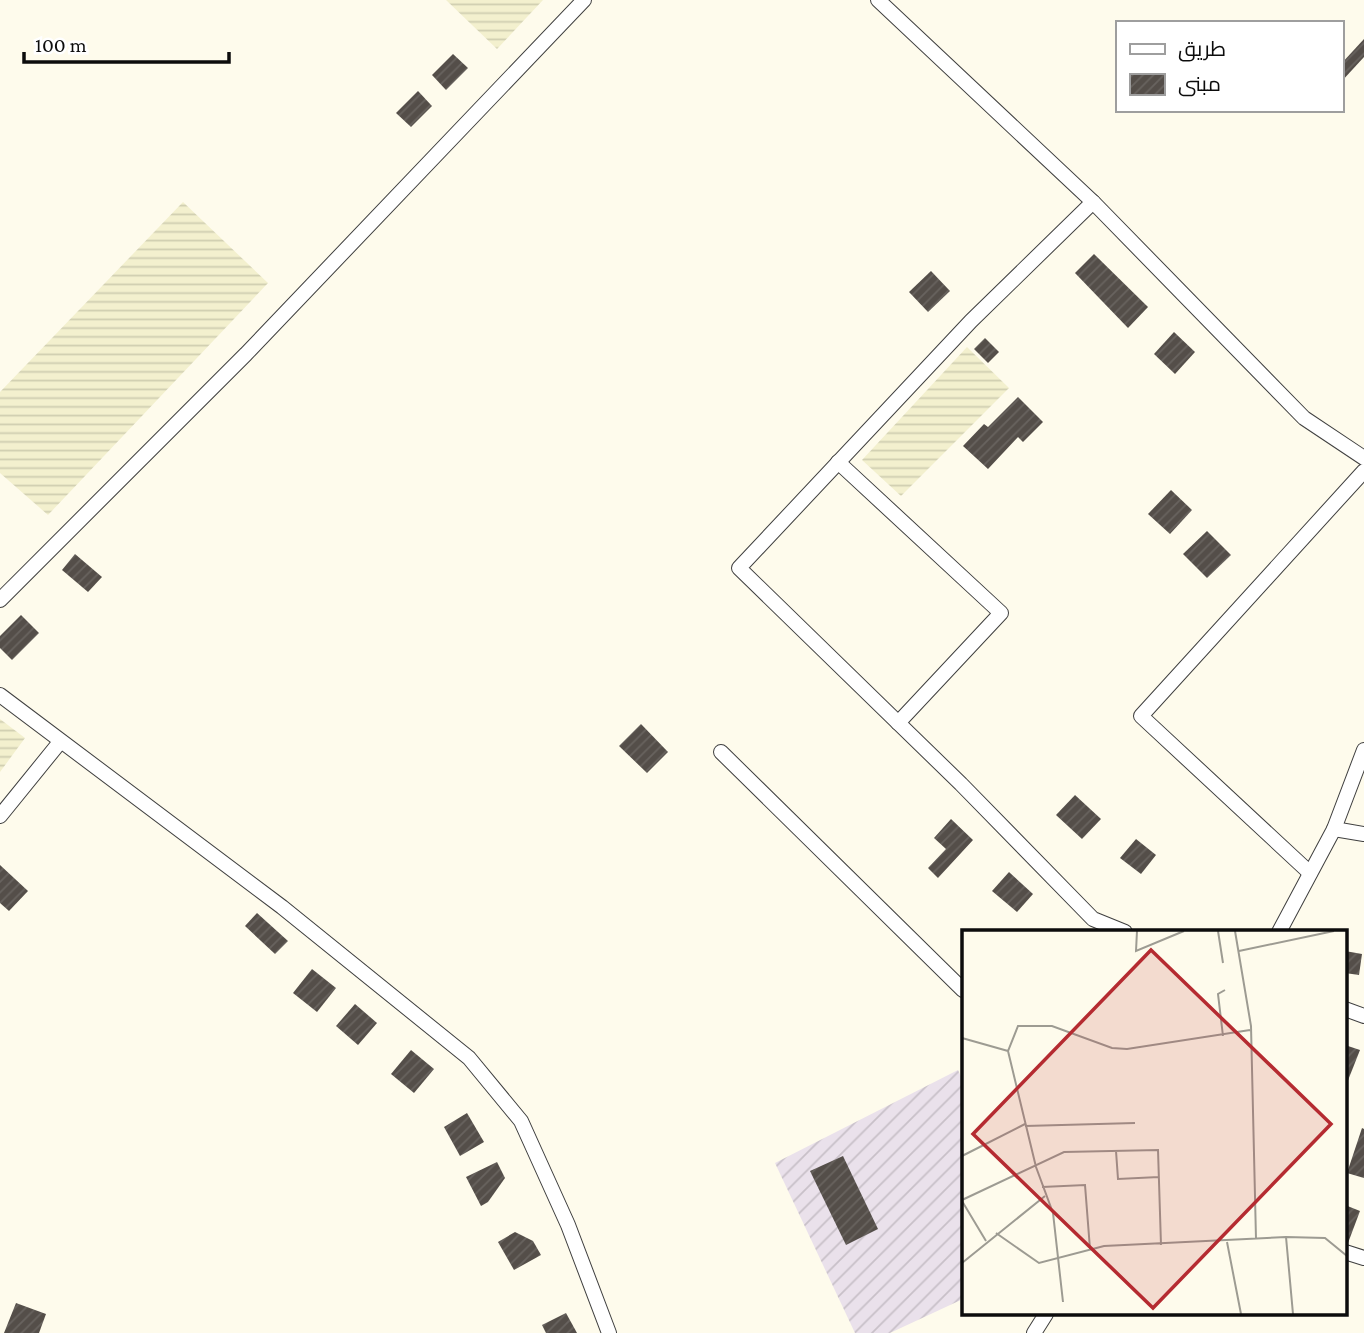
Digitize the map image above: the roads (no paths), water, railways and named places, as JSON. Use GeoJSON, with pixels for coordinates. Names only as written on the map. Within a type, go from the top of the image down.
{"type":"FeatureCollection","features":[{"type":"Feature","properties":{"kind":"street"},"geometry":{"type":"LineString","coordinates":[[0,600],[246,354],[584,0]]}},
{"type":"Feature","properties":{"kind":"street"},"geometry":{"type":"LineString","coordinates":[[878,0],[1093,202],[1304,418],[1364,458]]}},
{"type":"Feature","properties":{"kind":"street"},"geometry":{"type":"LineString","coordinates":[[1093,202],[971,321],[739,568],[1093,919],[1120,930]]}},
{"type":"Feature","properties":{"kind":"street"},"geometry":{"type":"LineString","coordinates":[[838,462],[1001,613],[898,723]]}},
{"type":"Feature","properties":{"kind":"street"},"geometry":{"type":"LineString","coordinates":[[1310,873],[1141,716],[1364,471]]}},
{"type":"Feature","properties":{"kind":"street"},"geometry":{"type":"LineString","coordinates":[[0,695],[282,907],[469,1058],[521,1121],[568,1225],[609,1333]]}},
{"type":"Feature","properties":{"kind":"street"},"geometry":{"type":"LineString","coordinates":[[0,816],[60,742]]}},
{"type":"Feature","properties":{"kind":"street"},"geometry":{"type":"LineString","coordinates":[[1280,930],[1334,829],[1364,751]]}},
{"type":"Feature","properties":{"kind":"street"},"geometry":{"type":"LineString","coordinates":[[721,752],[962,989]]}},
{"type":"Feature","properties":{"kind":"street"},"geometry":{"type":"LineString","coordinates":[[1334,829],[1364,834]]}},
{"type":"Feature","properties":{"kind":"street"},"geometry":{"type":"LineString","coordinates":[[1346,1009],[1364,1016]]}},
{"type":"Feature","properties":{"kind":"street"},"geometry":{"type":"LineString","coordinates":[[1346,1252],[1364,1258]]}},
{"type":"Feature","properties":{"kind":"street"},"geometry":{"type":"LineString","coordinates":[[1034,1333],[1045,1316]]}}]}
